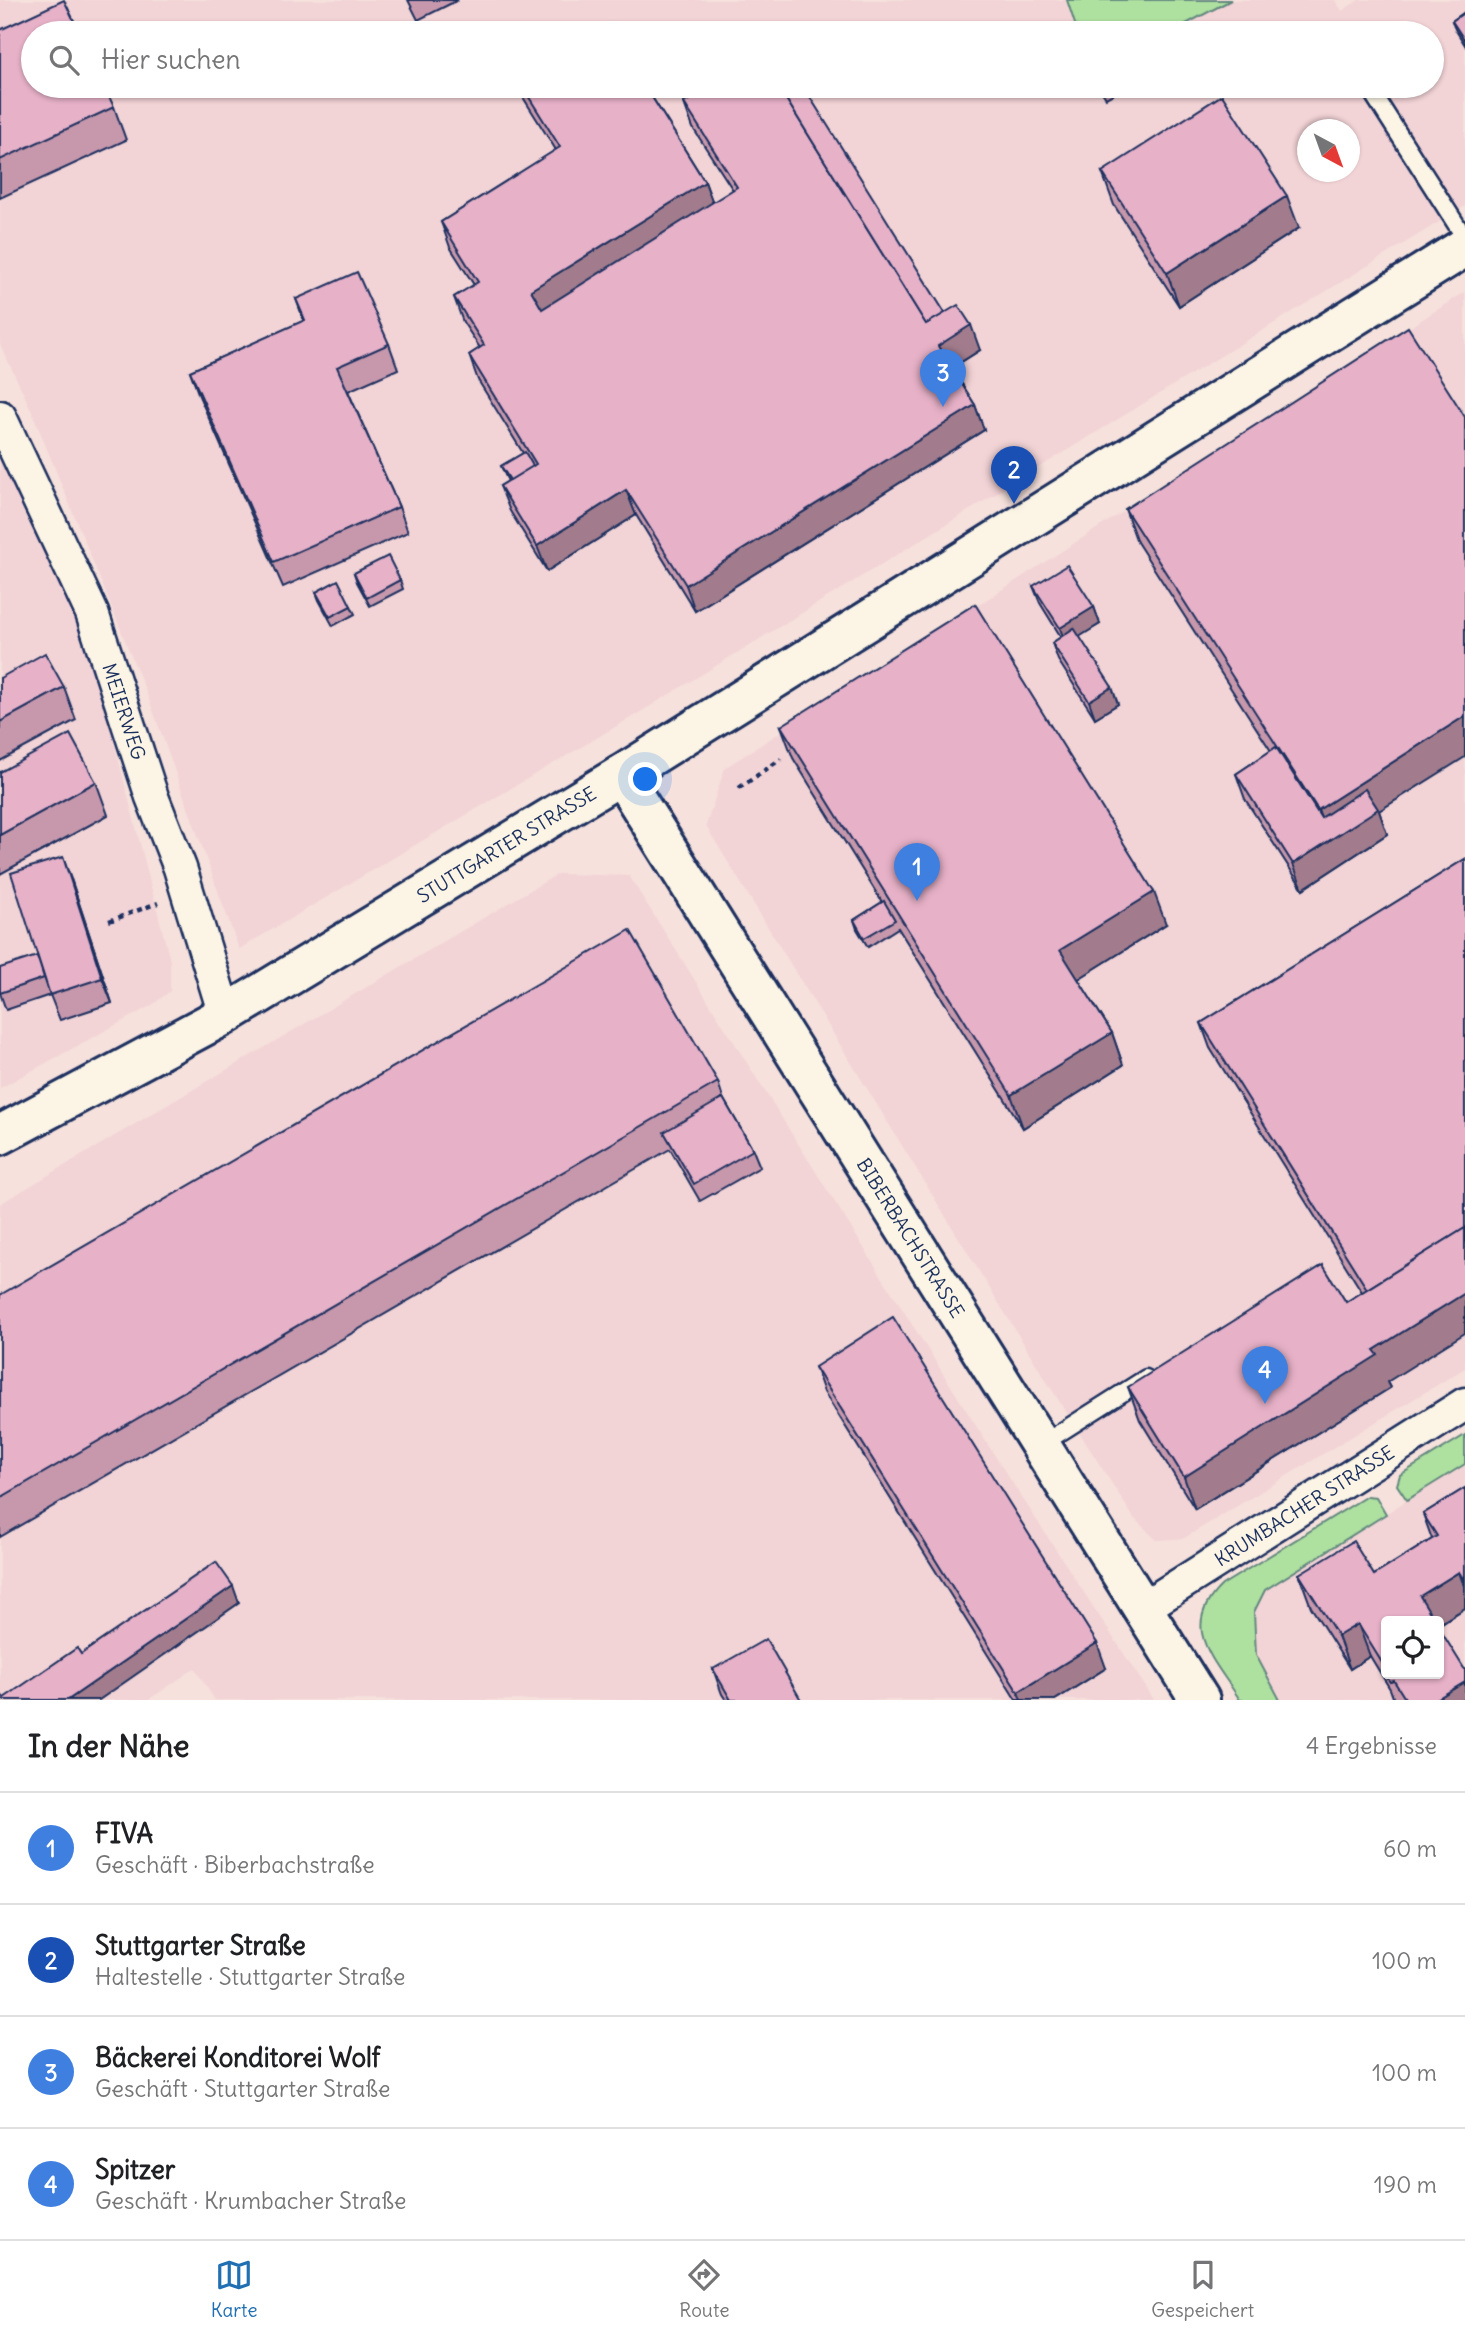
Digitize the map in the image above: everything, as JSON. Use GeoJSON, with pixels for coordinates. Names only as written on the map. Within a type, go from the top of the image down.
{"type":"FeatureCollection","features":[{"type":"Feature","properties":{"kind":"main road","name":"STUTTGARTER STRASSE"},"geometry":{"type":"LineString","coordinates":[[0,1135],[225,1015],[621,775],[1465,247]]}},
{"type":"Feature","properties":{"kind":"main road","name":"BIBERBACHSTRASSE"},"geometry":{"type":"LineString","coordinates":[[621,775],[1200,1700]]}},
{"type":"Feature","properties":{"kind":"street","name":"MEIERWEG"},"geometry":{"type":"LineString","coordinates":[[0,417],[92,614],[135,747],[187,891],[225,1015]]}},
{"type":"Feature","properties":{"kind":"street","name":"KRUMBACHER STRASSE"},"geometry":{"type":"LineString","coordinates":[[1143,1608],[1465,1404]]}},
{"type":"Feature","properties":{"kind":"lane"},"geometry":{"type":"LineString","coordinates":[[1376,98],[1465,238]]}},
{"type":"Feature","properties":{"kind":"lane"},"geometry":{"type":"LineString","coordinates":[[1042,1444],[1164,1366]]}},
{"type":"Feature","properties":{"kind":"path"},"geometry":{"type":"LineString","coordinates":[[739,789],[781,760]]}},
{"type":"Feature","properties":{"kind":"path"},"geometry":{"type":"LineString","coordinates":[[110,921],[187,891]]}},
{"type":"Feature","properties":{"kind":"shaded area"},"geometry":{"type":"Polygon","coordinates":[[[0,0],[1067,0],[1074,21],[21,21],[21,98],[1444,98],[1444,21],[1192,21],[1231,0],[1335,0],[1342,11],[1359,0],[1465,0],[1465,206],[642,711],[239,949],[149,699],[30,407],[0,344],[0,0]]]}},
{"type":"Feature","properties":{"kind":"shaded area"},"geometry":{"type":"Polygon","coordinates":[[[1465,292],[1465,1368],[1184,1538],[1157,1540],[1134,1518],[1051,1388],[706,826],[725,768],[1465,292]]]}},
{"type":"Feature","properties":{"kind":"shaded area"},"geometry":{"type":"Polygon","coordinates":[[[0,445],[85,629],[170,961],[170,991],[152,1005],[0,1088],[0,445]]]}},
{"type":"Feature","properties":{"kind":"shaded area"},"geometry":{"type":"Polygon","coordinates":[[[558,874],[629,876],[1000,1464],[1154,1700],[215,1700],[195,1668],[148,1700],[0,1700],[0,1204],[558,874]]]}},
{"type":"Feature","properties":{"kind":"shaded area"},"geometry":{"type":"Polygon","coordinates":[[[1465,1464],[1465,1700],[1280,1700],[1256,1655],[1254,1612],[1265,1590],[1465,1464]]]}},
{"type":"Feature","properties":{"kind":"green space"},"geometry":{"type":"Polygon","coordinates":[[[1067,0],[1231,0],[1192,21],[1074,21],[1067,0]]]}},
{"type":"Feature","properties":{"kind":"green space"},"geometry":{"type":"Polygon","coordinates":[[[1465,1435],[1465,1464],[1407,1500],[1397,1485],[1400,1475],[1465,1435]]]}},
{"type":"Feature","properties":{"kind":"green space"},"geometry":{"type":"Polygon","coordinates":[[[1367,1496],[1376,1497],[1386,1514],[1265,1590],[1254,1612],[1256,1655],[1280,1700],[1240,1700],[1211,1657],[1205,1643],[1203,1615],[1209,1600],[1222,1585],[1367,1496]]]}},
{"type":"Feature","properties":{"kind":"building"},"geometry":{"type":"Polygon","coordinates":[[[64,0],[74,21],[21,21],[21,98],[110,98],[114,107],[0,160],[0,30],[64,0]]]}},
{"type":"Feature","properties":{"kind":"building"},"geometry":{"type":"Polygon","coordinates":[[[1465,12],[1465,41],[1452,21],[1465,12]]]}},
{"type":"Feature","properties":{"kind":"building"},"geometry":{"type":"Polygon","coordinates":[[[529,98],[652,98],[705,182],[531,290],[542,309],[737,187],[684,103],[692,98],[785,98],[926,324],[958,305],[971,325],[938,346],[975,405],[686,585],[626,490],[537,546],[500,486],[536,464],[469,355],[484,345],[454,297],[478,282],[441,222],[560,147],[529,98]]]}},
{"type":"Feature","properties":{"kind":"building"},"geometry":{"type":"Polygon","coordinates":[[[785,98],[811,98],[945,313],[926,324],[785,98]]]}},
{"type":"Feature","properties":{"kind":"building"},"geometry":{"type":"Polygon","coordinates":[[[1217,98],[1224,98],[1287,196],[1167,273],[1102,172],[1217,98]]]}},
{"type":"Feature","properties":{"kind":"building"},"geometry":{"type":"Polygon","coordinates":[[[357,272],[389,344],[337,367],[399,507],[274,562],[190,371],[305,320],[296,299],[357,272]]]}},
{"type":"Feature","properties":{"kind":"building"},"geometry":{"type":"Polygon","coordinates":[[[1408,327],[1465,417],[1465,716],[1318,810],[1125,509],[1408,327]]]}},
{"type":"Feature","properties":{"kind":"building"},"geometry":{"type":"Polygon","coordinates":[[[525,452],[533,466],[510,480],[501,466],[525,452]]]}},
{"type":"Feature","properties":{"kind":"building"},"geometry":{"type":"Polygon","coordinates":[[[388,556],[400,580],[367,598],[354,573],[388,556]]]}},
{"type":"Feature","properties":{"kind":"building"},"geometry":{"type":"Polygon","coordinates":[[[1067,565],[1094,607],[1060,628],[1033,586],[1067,565]]]}},
{"type":"Feature","properties":{"kind":"building"},"geometry":{"type":"Polygon","coordinates":[[[338,580],[351,606],[330,617],[316,592],[338,580]]]}},
{"type":"Feature","properties":{"kind":"building"},"geometry":{"type":"Polygon","coordinates":[[[975,604],[1154,892],[1060,950],[1112,1033],[1011,1095],[781,726],[975,604]]]}},
{"type":"Feature","properties":{"kind":"building"},"geometry":{"type":"Polygon","coordinates":[[[1074,628],[1112,687],[1089,701],[1052,643],[1074,628]]]}},
{"type":"Feature","properties":{"kind":"building"},"geometry":{"type":"Polygon","coordinates":[[[45,653],[64,687],[0,722],[0,678],[45,653]]]}},
{"type":"Feature","properties":{"kind":"building"},"geometry":{"type":"Polygon","coordinates":[[[70,734],[96,782],[0,835],[0,772],[70,734]]]}},
{"type":"Feature","properties":{"kind":"building"},"geometry":{"type":"Polygon","coordinates":[[[1276,747],[1321,818],[1365,789],[1378,809],[1293,864],[1236,774],[1276,747]]]}},
{"type":"Feature","properties":{"kind":"building"},"geometry":{"type":"Polygon","coordinates":[[[63,857],[102,978],[50,995],[11,873],[63,857]]]}},
{"type":"Feature","properties":{"kind":"building"},"geometry":{"type":"Polygon","coordinates":[[[1465,859],[1465,1228],[1367,1289],[1201,1023],[1465,859]]]}},
{"type":"Feature","properties":{"kind":"building"},"geometry":{"type":"Polygon","coordinates":[[[884,901],[895,920],[864,938],[854,920],[884,901]]]}},
{"type":"Feature","properties":{"kind":"building"},"geometry":{"type":"Polygon","coordinates":[[[630,930],[718,1082],[0,1498],[0,1295],[630,930]]]}},
{"type":"Feature","properties":{"kind":"building"},"geometry":{"type":"Polygon","coordinates":[[[37,956],[44,978],[0,993],[0,968],[37,956]]]}},
{"type":"Feature","properties":{"kind":"building"},"geometry":{"type":"Polygon","coordinates":[[[723,1098],[753,1150],[694,1184],[664,1132],[723,1098]]]}},
{"type":"Feature","properties":{"kind":"building"},"geometry":{"type":"Polygon","coordinates":[[[1465,1228],[1465,1293],[1374,1350],[1378,1355],[1184,1477],[1128,1387],[1323,1265],[1346,1302],[1465,1228]]]}},
{"type":"Feature","properties":{"kind":"building"},"geometry":{"type":"Polygon","coordinates":[[[893,1317],[1097,1643],[1018,1692],[815,1367],[893,1317]]]}},
{"type":"Feature","properties":{"kind":"building"},"geometry":{"type":"Polygon","coordinates":[[[1465,1488],[1465,1582],[1459,1572],[1420,1596],[1432,1616],[1381,1616],[1381,1661],[1358,1624],[1338,1636],[1299,1574],[1353,1541],[1374,1575],[1437,1536],[1423,1514],[1465,1488]]]}},
{"type":"Feature","properties":{"kind":"building"},"geometry":{"type":"Polygon","coordinates":[[[216,1562],[233,1586],[68,1700],[0,1700],[0,1693],[4,1698],[77,1648],[81,1654],[216,1562]]]}},
{"type":"Feature","properties":{"kind":"building"},"geometry":{"type":"Polygon","coordinates":[[[1444,1636],[1465,1670],[1465,1682],[1435,1700],[1406,1700],[1394,1681],[1390,1682],[1388,1679],[1444,1679],[1444,1636]]]}},
{"type":"Feature","properties":{"kind":"building"},"geometry":{"type":"Polygon","coordinates":[[[766,1639],[801,1700],[731,1700],[713,1669],[766,1639]]]}},
{"type":"Feature","properties":{"kind":"place","name":"Bäckerei Konditorei Wolf"},"geometry":{"type":"Point","coordinates":[943,407]}},
{"type":"Feature","properties":{"kind":"place","name":"Stuttgarter Straße"},"geometry":{"type":"Point","coordinates":[1014,504]}},
{"type":"Feature","properties":{"kind":"place","name":"FIVA"},"geometry":{"type":"Point","coordinates":[917,901]}},
{"type":"Feature","properties":{"kind":"place","name":"Spitzer"},"geometry":{"type":"Point","coordinates":[1265,1404]}}]}
